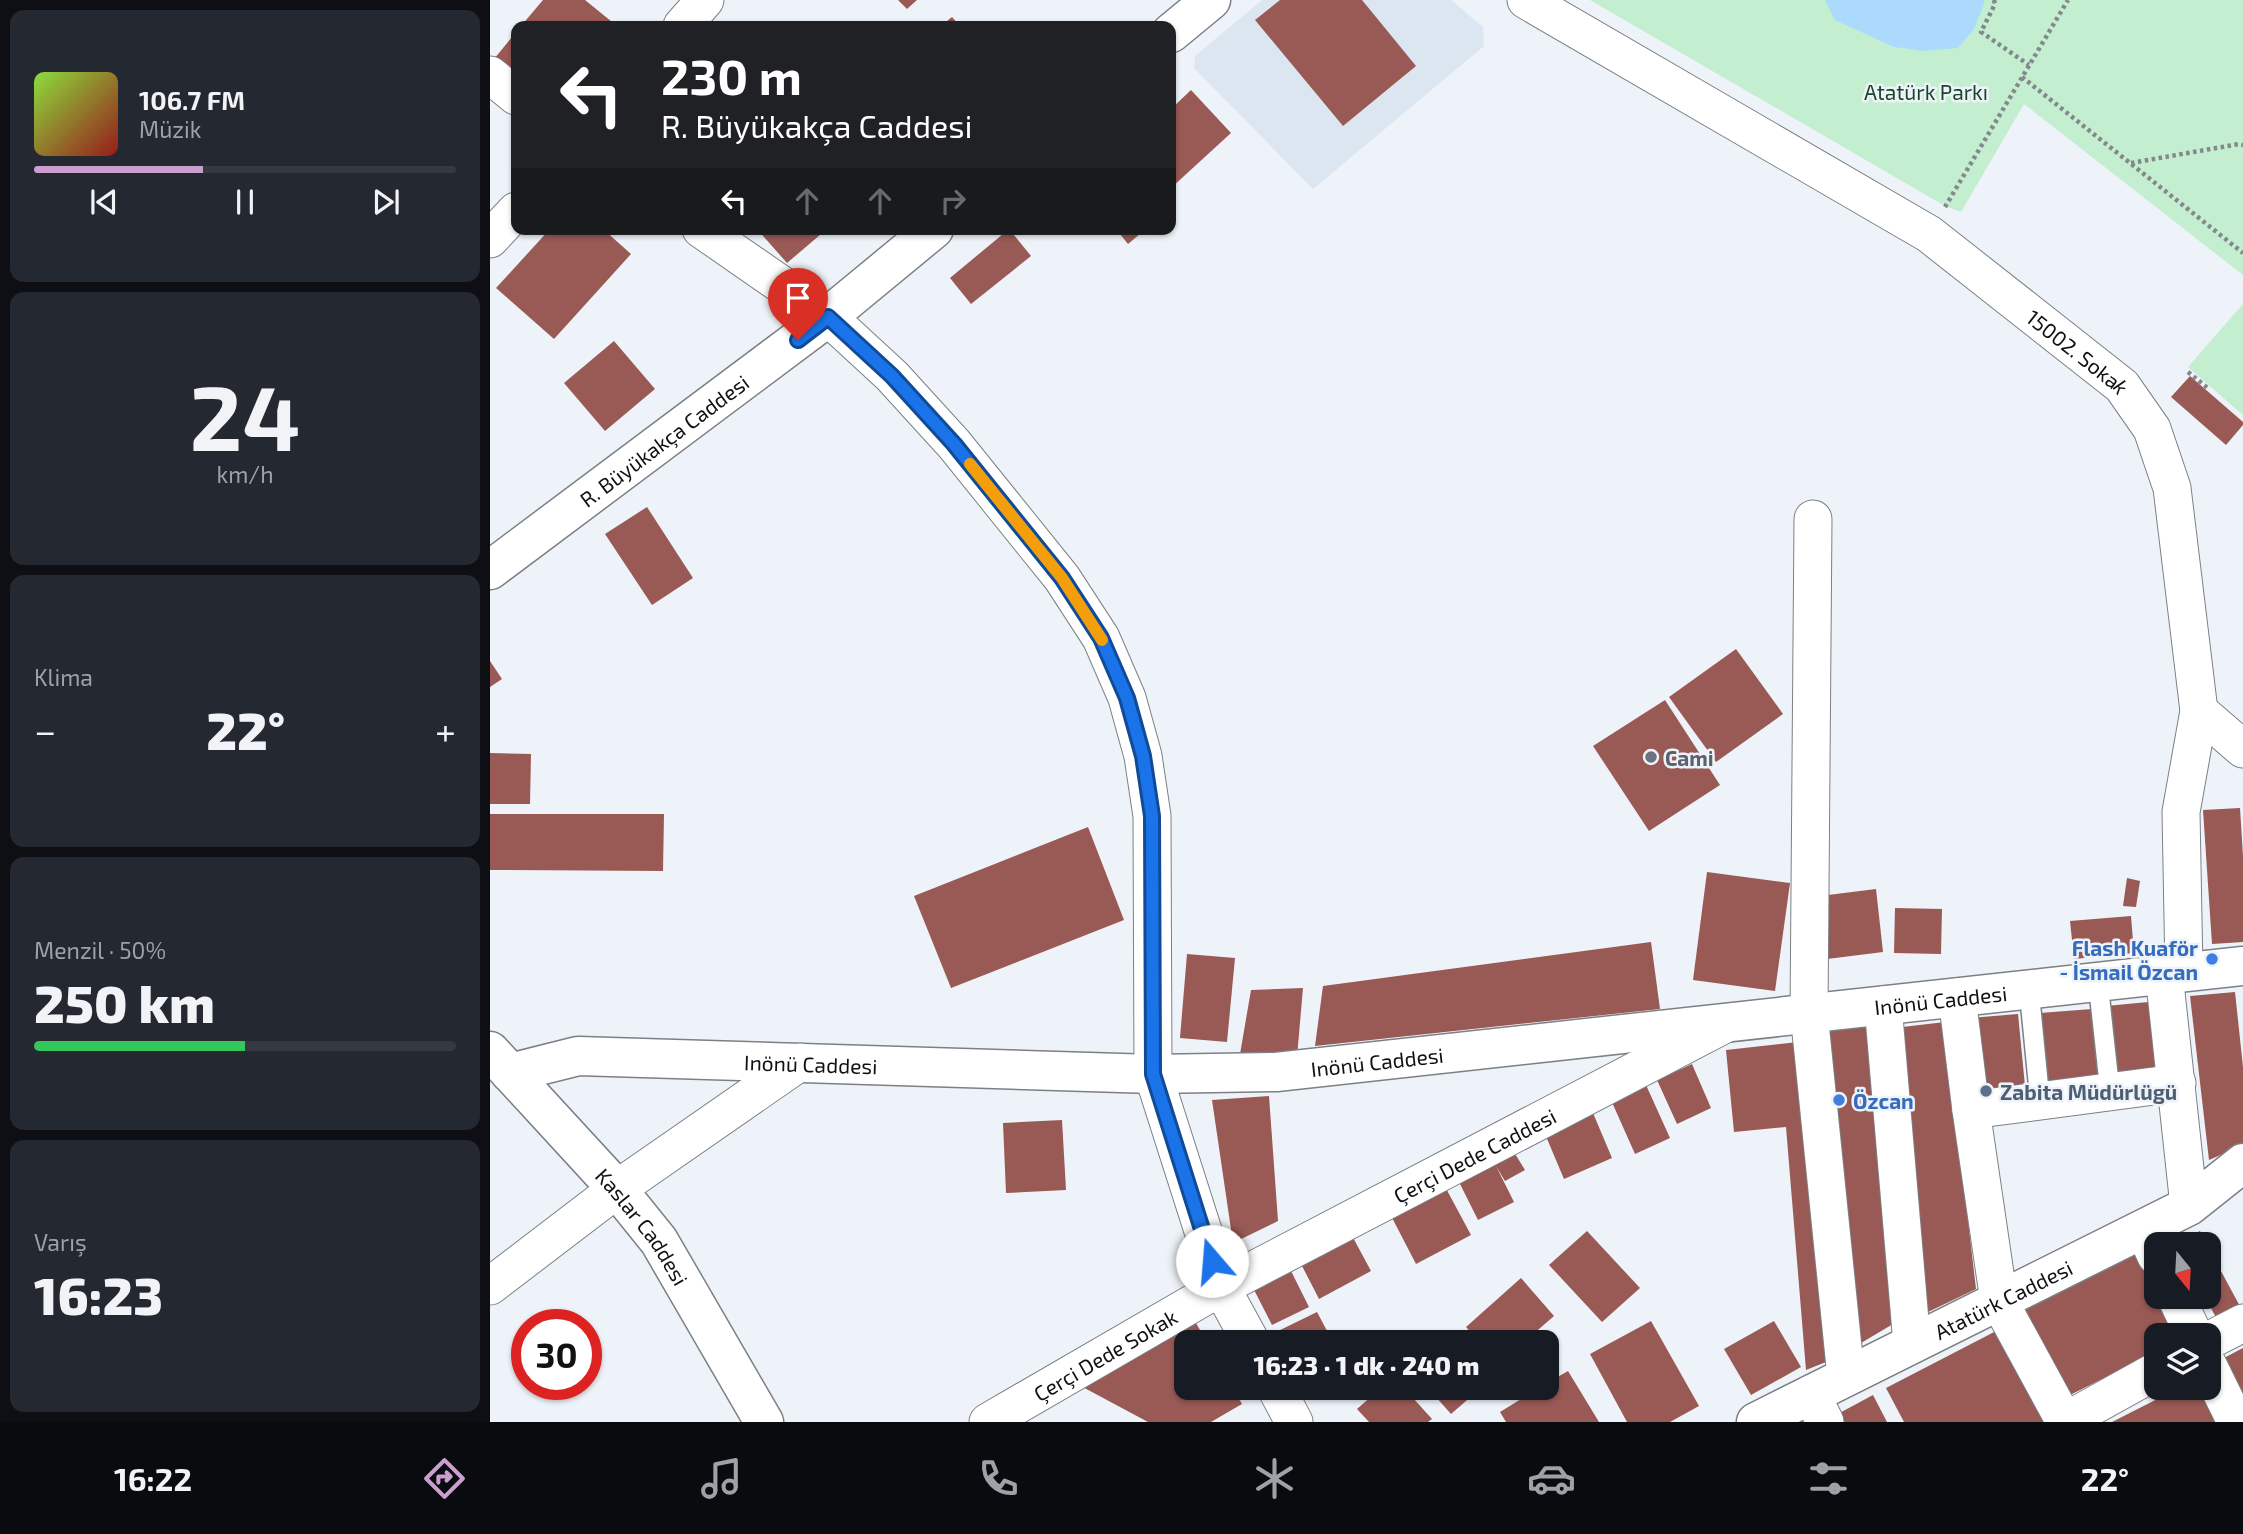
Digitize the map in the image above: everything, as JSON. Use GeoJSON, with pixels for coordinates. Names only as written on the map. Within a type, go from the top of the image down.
{"type":"FeatureCollection","features":[{"type":"Feature","properties":{"kind":"street"},"geometry":{"type":"LineString","coordinates":[[686,21],[705,0]]}},
{"type":"Feature","properties":{"kind":"street"},"geometry":{"type":"LineString","coordinates":[[1176,29],[1211,0]]}},
{"type":"Feature","properties":{"kind":"street","name":"15002. Sokak"},"geometry":{"type":"LineString","coordinates":[[1526,0],[1929,234],[2122,386],[2152,429],[2172,488],[2199,711],[2181,812],[2174,973],[2177,1083],[2189,1206]]}},
{"type":"Feature","properties":{"kind":"street"},"geometry":{"type":"LineString","coordinates":[[490,75],[511,92]]}},
{"type":"Feature","properties":{"kind":"street"},"geometry":{"type":"LineString","coordinates":[[490,239],[511,216]]}},
{"type":"Feature","properties":{"kind":"street"},"geometry":{"type":"LineString","coordinates":[[710,235],[828,317],[892,376],[945,434],[1062,578],[1101,638],[1127,698],[1143,756],[1152,816],[1153,1074],[1221,1287],[1244,1330]]}},
{"type":"Feature","properties":{"kind":"street","name":"R. Büyükakça Caddesi"},"geometry":{"type":"LineString","coordinates":[[490,570],[828,317],[927,235]]}},
{"type":"Feature","properties":{"kind":"street"},"geometry":{"type":"LineString","coordinates":[[1812,519],[1809,1013],[1846,1377]]}},
{"type":"Feature","properties":{"kind":"street"},"geometry":{"type":"LineString","coordinates":[[2199,711],[2243,750]]}},
{"type":"Feature","properties":{"kind":"street","name":"Inönü Caddesi"},"geometry":{"type":"LineString","coordinates":[[500,1062],[578,1056],[1153,1074],[1276,1072],[2243,966]]}},
{"type":"Feature","properties":{"kind":"street"},"geometry":{"type":"LineString","coordinates":[[1957,997],[1999,1301],[2064,1422],[2144,1378]]}},
{"type":"Feature","properties":{"kind":"street"},"geometry":{"type":"LineString","coordinates":[[1883,1005],[1912,1344]]}},
{"type":"Feature","properties":{"kind":"street","name":"Çerçi Dede Caddesi"},"geometry":{"type":"LineString","coordinates":[[1221,1287],[1729,1022]]}},
{"type":"Feature","properties":{"kind":"street","name":"Kaslar Caddesi"},"geometry":{"type":"LineString","coordinates":[[500,1062],[617,1189],[659,1241],[764,1422]]}},
{"type":"Feature","properties":{"kind":"street"},"geometry":{"type":"LineString","coordinates":[[490,1286],[617,1189],[800,1062]]}},
{"type":"Feature","properties":{"kind":"street"},"geometry":{"type":"LineString","coordinates":[[1971,1110],[2177,1083]]}},
{"type":"Feature","properties":{"kind":"street","name":"Atatürk Caddesi"},"geometry":{"type":"LineString","coordinates":[[2162,1232],[2189,1206],[2243,1163]]}},
{"type":"Feature","properties":{"kind":"street","name":"Atatürk Caddesi"},"geometry":{"type":"LineString","coordinates":[[1756,1422],[1818,1408],[1846,1377],[1912,1344],[1999,1301],[2144,1245]]}},
{"type":"Feature","properties":{"kind":"street","name":"Çerçi Dede Sokak"},"geometry":{"type":"LineString","coordinates":[[988,1422],[1221,1287]]}},
{"type":"Feature","properties":{"kind":"street"},"geometry":{"type":"LineString","coordinates":[[2221,1335],[2243,1324]]}},
{"type":"Feature","properties":{"kind":"street"},"geometry":{"type":"LineString","coordinates":[[2221,1391],[2236,1422]]}},
{"type":"Feature","properties":{"kind":"street"},"geometry":{"type":"LineString","coordinates":[[1282,1400],[1294,1422]]}},
{"type":"Feature","properties":{"kind":"lane"},"geometry":{"type":"LineString","coordinates":[[2098,982],[2110,1092]]}},
{"type":"Feature","properties":{"kind":"lane"},"geometry":{"type":"LineString","coordinates":[[2029,989],[2040,1101]]}},
{"type":"Feature","properties":{"kind":"path"},"geometry":{"type":"LineString","coordinates":[[1994,0],[1995,4],[1981,32],[2029,65]]}},
{"type":"Feature","properties":{"kind":"path"},"geometry":{"type":"LineString","coordinates":[[1929,234],[2068,0]]}},
{"type":"Feature","properties":{"kind":"path"},"geometry":{"type":"LineString","coordinates":[[2022,77],[2243,253]]}},
{"type":"Feature","properties":{"kind":"path"},"geometry":{"type":"LineString","coordinates":[[2130,164],[2243,145]]}},
{"type":"Feature","properties":{"kind":"path"},"geometry":{"type":"LineString","coordinates":[[2188,372],[2209,389]]}},
{"type":"Feature","properties":{"kind":"shaded area"},"geometry":{"type":"Polygon","coordinates":[[[1262,0],[1451,0],[1483,27],[1484,46],[1313,189],[1194,68],[1195,56],[1262,0]]]}},
{"type":"Feature","properties":{"kind":"green space","name":"Atatürk Parkı"},"geometry":{"type":"Polygon","coordinates":[[[1590,0],[2243,0],[2243,275],[2024,104],[1961,212],[1945,206],[1590,0]]]}},
{"type":"Feature","properties":{"kind":"green space"},"geometry":{"type":"Polygon","coordinates":[[[2243,304],[2243,415],[2188,367],[2243,304]]]}},
{"type":"Feature","properties":{"kind":"water"},"geometry":{"type":"Polygon","coordinates":[[[1825,0],[1984,0],[1984,4],[1974,29],[1958,48],[1925,51],[1894,47],[1835,20],[1825,0]]]}},
{"type":"Feature","properties":{"kind":"building"},"geometry":{"type":"Polygon","coordinates":[[[543,0],[585,0],[611,21],[525,21],[543,0]]]}},
{"type":"Feature","properties":{"kind":"building"},"geometry":{"type":"Polygon","coordinates":[[[898,0],[917,0],[907,9],[898,0]]]}},
{"type":"Feature","properties":{"kind":"building"},"geometry":{"type":"Polygon","coordinates":[[[1280,0],[1362,0],[1416,66],[1343,126],[1255,20],[1280,0]]]}},
{"type":"Feature","properties":{"kind":"building"},"geometry":{"type":"Polygon","coordinates":[[[511,38],[511,83],[490,64],[511,38]]]}},
{"type":"Feature","properties":{"kind":"building"},"geometry":{"type":"Polygon","coordinates":[[[1191,90],[1231,133],[1176,183],[1176,104],[1191,90]]]}},
{"type":"Feature","properties":{"kind":"building"},"geometry":{"type":"Polygon","coordinates":[[[545,235],[610,235],[631,254],[554,339],[496,288],[545,235]]]}},
{"type":"Feature","properties":{"kind":"building"},"geometry":{"type":"Polygon","coordinates":[[[762,235],[820,235],[787,263],[762,235]]]}},
{"type":"Feature","properties":{"kind":"building"},"geometry":{"type":"Polygon","coordinates":[[[1002,235],[1014,235],[1031,256],[971,304],[950,278],[1002,235]]]}},
{"type":"Feature","properties":{"kind":"building"},"geometry":{"type":"Polygon","coordinates":[[[1121,235],[1139,235],[1128,244],[1121,235]]]}},
{"type":"Feature","properties":{"kind":"building"},"geometry":{"type":"Polygon","coordinates":[[[614,341],[655,389],[605,431],[564,383],[614,341]]]}},
{"type":"Feature","properties":{"kind":"building"},"geometry":{"type":"Polygon","coordinates":[[[2190,376],[2243,422],[2226,445],[2171,397],[2190,376]]]}},
{"type":"Feature","properties":{"kind":"building"},"geometry":{"type":"Polygon","coordinates":[[[647,507],[693,578],[652,605],[605,534],[647,507]]]}},
{"type":"Feature","properties":{"kind":"building"},"geometry":{"type":"Polygon","coordinates":[[[1736,649],[1783,714],[1716,762],[1669,697],[1736,649]]]}},
{"type":"Feature","properties":{"kind":"building"},"geometry":{"type":"Polygon","coordinates":[[[490,661],[502,679],[490,687],[490,661]]]}},
{"type":"Feature","properties":{"kind":"building","name":"Cami"},"geometry":{"type":"Polygon","coordinates":[[[1665,700],[1720,785],[1649,831],[1593,746],[1665,700]]]}},
{"type":"Feature","properties":{"kind":"building"},"geometry":{"type":"Polygon","coordinates":[[[490,753],[531,754],[530,804],[490,804],[490,753]]]}},
{"type":"Feature","properties":{"kind":"building"},"geometry":{"type":"Polygon","coordinates":[[[2240,808],[2243,942],[2212,944],[2203,810],[2240,808]]]}},
{"type":"Feature","properties":{"kind":"building"},"geometry":{"type":"Polygon","coordinates":[[[490,814],[664,814],[663,871],[490,870],[490,814]]]}},
{"type":"Feature","properties":{"kind":"building"},"geometry":{"type":"Polygon","coordinates":[[[1088,827],[1124,920],[951,988],[914,896],[1088,827]]]}},
{"type":"Feature","properties":{"kind":"building"},"geometry":{"type":"Polygon","coordinates":[[[1707,872],[1790,883],[1775,991],[1693,980],[1707,872]]]}},
{"type":"Feature","properties":{"kind":"building"},"geometry":{"type":"Polygon","coordinates":[[[2127,878],[2140,881],[2136,907],[2123,906],[2127,878]]]}},
{"type":"Feature","properties":{"kind":"building"},"geometry":{"type":"Polygon","coordinates":[[[1876,889],[1883,952],[1827,959],[1820,896],[1876,889]]]}},
{"type":"Feature","properties":{"kind":"building"},"geometry":{"type":"Polygon","coordinates":[[[1895,908],[1942,909],[1941,954],[1894,953],[1895,908]]]}},
{"type":"Feature","properties":{"kind":"building"},"geometry":{"type":"Polygon","coordinates":[[[2131,916],[2134,953],[2074,959],[2070,921],[2131,916]]]}},
{"type":"Feature","properties":{"kind":"building"},"geometry":{"type":"Polygon","coordinates":[[[1651,942],[1660,1009],[1315,1046],[1323,986],[1651,942]]]}},
{"type":"Feature","properties":{"kind":"building"},"geometry":{"type":"Polygon","coordinates":[[[1187,954],[1235,958],[1227,1042],[1180,1038],[1187,954]]]}},
{"type":"Feature","properties":{"kind":"building"},"geometry":{"type":"Polygon","coordinates":[[[1303,988],[1297,1057],[1239,1060],[1251,990],[1303,988]]]}},
{"type":"Feature","properties":{"kind":"building"},"geometry":{"type":"Polygon","coordinates":[[[2235,992],[2243,1067],[2243,1145],[2209,1160],[2190,996],[2235,992]]]}},
{"type":"Feature","properties":{"kind":"building"},"geometry":{"type":"Polygon","coordinates":[[[2159,1001],[2168,1081],[2114,1087],[2106,1006],[2159,1001]]]}},
{"type":"Feature","properties":{"kind":"building"},"geometry":{"type":"Polygon","coordinates":[[[2092,1009],[2099,1088],[2046,1093],[2040,1013],[2092,1009]]]}},
{"type":"Feature","properties":{"kind":"building"},"geometry":{"type":"Polygon","coordinates":[[[2018,1014],[2026,1096],[1978,1100],[1970,1018],[2018,1014]]]}},
{"type":"Feature","properties":{"kind":"building"},"geometry":{"type":"Polygon","coordinates":[[[1945,1022],[1976,1289],[1928,1312],[1894,1028],[1945,1022]]]}},
{"type":"Feature","properties":{"kind":"building"},"geometry":{"type":"Polygon","coordinates":[[[1871,1026],[1893,1324],[1851,1349],[1829,1030],[1871,1026]]]}},
{"type":"Feature","properties":{"kind":"building"},"geometry":{"type":"Polygon","coordinates":[[[1798,1042],[1826,1362],[1806,1370],[1786,1127],[1734,1132],[1726,1050],[1798,1042]]]}},
{"type":"Feature","properties":{"kind":"building"},"geometry":{"type":"Polygon","coordinates":[[[1692,1064],[1711,1108],[1677,1124],[1657,1080],[1692,1064]]]}},
{"type":"Feature","properties":{"kind":"building"},"geometry":{"type":"Polygon","coordinates":[[[1646,1085],[1670,1138],[1635,1154],[1611,1100],[1646,1085]]]}},
{"type":"Feature","properties":{"kind":"building"},"geometry":{"type":"Polygon","coordinates":[[[1269,1096],[1278,1221],[1233,1243],[1212,1100],[1269,1096]]]}},
{"type":"Feature","properties":{"kind":"building"},"geometry":{"type":"Polygon","coordinates":[[[1593,1113],[1612,1158],[1564,1179],[1545,1134],[1593,1113]]]}},
{"type":"Feature","properties":{"kind":"building"},"geometry":{"type":"Polygon","coordinates":[[[1062,1120],[1066,1190],[1006,1193],[1003,1123],[1062,1120]]]}},
{"type":"Feature","properties":{"kind":"building"},"geometry":{"type":"Polygon","coordinates":[[[1512,1149],[1525,1170],[1505,1181],[1496,1166],[1514,1202],[1478,1220],[1457,1178],[1512,1149]]]}},
{"type":"Feature","properties":{"kind":"building"},"geometry":{"type":"Polygon","coordinates":[[[1442,1181],[1471,1235],[1416,1264],[1388,1210],[1442,1181]]]}},
{"type":"Feature","properties":{"kind":"building"},"geometry":{"type":"Polygon","coordinates":[[[1587,1231],[1640,1288],[1602,1322],[1549,1265],[1587,1231]]]}},
{"type":"Feature","properties":{"kind":"building"},"geometry":{"type":"Polygon","coordinates":[[[1350,1232],[1371,1271],[1319,1299],[1299,1260],[1350,1232]]]}},
{"type":"Feature","properties":{"kind":"building"},"geometry":{"type":"Polygon","coordinates":[[[2144,1250],[2144,1309],[2179,1309],[2185,1323],[2144,1323],[2144,1358],[2060,1400],[2016,1314],[2144,1250]]]}},
{"type":"Feature","properties":{"kind":"building"},"geometry":{"type":"Polygon","coordinates":[[[1286,1261],[1309,1307],[1272,1325],[1249,1280],[1286,1261]]]}},
{"type":"Feature","properties":{"kind":"building"},"geometry":{"type":"Polygon","coordinates":[[[2221,1271],[2242,1310],[2219,1323],[2211,1309],[2221,1309],[2221,1271]]]}},
{"type":"Feature","properties":{"kind":"building"},"geometry":{"type":"Polygon","coordinates":[[[1521,1278],[1554,1316],[1538,1330],[1469,1330],[1466,1327],[1521,1278]]]}},
{"type":"Feature","properties":{"kind":"building"},"geometry":{"type":"Polygon","coordinates":[[[1317,1312],[1327,1330],[1280,1330],[1317,1312]]]}},
{"type":"Feature","properties":{"kind":"building"},"geometry":{"type":"Polygon","coordinates":[[[1193,1318],[1200,1330],[1174,1330],[1174,1400],[1240,1400],[1242,1404],[1211,1422],[1148,1422],[1077,1384],[1193,1318]]]}},
{"type":"Feature","properties":{"kind":"building"},"geometry":{"type":"Polygon","coordinates":[[[1651,1321],[1699,1406],[1670,1422],[1627,1422],[1590,1354],[1651,1321]]]}},
{"type":"Feature","properties":{"kind":"building"},"geometry":{"type":"Polygon","coordinates":[[[1774,1321],[1801,1367],[1751,1395],[1724,1349],[1774,1321]]]}},
{"type":"Feature","properties":{"kind":"building"},"geometry":{"type":"Polygon","coordinates":[[[1998,1330],[2045,1422],[1904,1422],[1886,1388],[1998,1330]]]}},
{"type":"Feature","properties":{"kind":"building"},"geometry":{"type":"Polygon","coordinates":[[[2243,1348],[2243,1401],[2222,1359],[2243,1348]]]}},
{"type":"Feature","properties":{"kind":"building"},"geometry":{"type":"Polygon","coordinates":[[[1568,1371],[1599,1422],[1506,1422],[1500,1412],[1520,1400],[1559,1400],[1559,1376],[1568,1371]]]}},
{"type":"Feature","properties":{"kind":"building"},"geometry":{"type":"Polygon","coordinates":[[[1873,1395],[1887,1422],[1837,1422],[1834,1416],[1873,1395]]]}},
{"type":"Feature","properties":{"kind":"building"},"geometry":{"type":"Polygon","coordinates":[[[1367,1400],[1415,1400],[1432,1419],[1428,1422],[1369,1422],[1357,1409],[1367,1400]]]}},
{"type":"Feature","properties":{"kind":"building"},"geometry":{"type":"Polygon","coordinates":[[[1439,1400],[1467,1400],[1451,1414],[1439,1400]]]}},
{"type":"Feature","properties":{"kind":"building"},"geometry":{"type":"Polygon","coordinates":[[[2155,1400],[2207,1400],[2218,1422],[2112,1422],[2155,1400]]]}},
{"type":"Feature","properties":{"kind":"slow traffic"},"geometry":{"type":"LineString","coordinates":[[970,464],[1062,578],[1102,640]]}},
{"type":"Feature","properties":{"kind":"place","name":"Cami"},"geometry":{"type":"Point","coordinates":[1651,757]}},
{"type":"Feature","properties":{"kind":"place","name":"Flash Kuaför - İsmail Özcan"},"geometry":{"type":"Point","coordinates":[2212,959]}},
{"type":"Feature","properties":{"kind":"place","name":"Zabita Müdürlügü"},"geometry":{"type":"Point","coordinates":[1986,1091]}},
{"type":"Feature","properties":{"kind":"place","name":"Özcan"},"geometry":{"type":"Point","coordinates":[1839,1100]}},
{"type":"Feature","properties":{"kind":"route"},"geometry":{"type":"LineString","coordinates":[[798,340],[828,317],[892,376],[954,444],[1062,578],[1101,638],[1127,698],[1143,756],[1152,816],[1153,1074],[1212,1261]]}}]}
